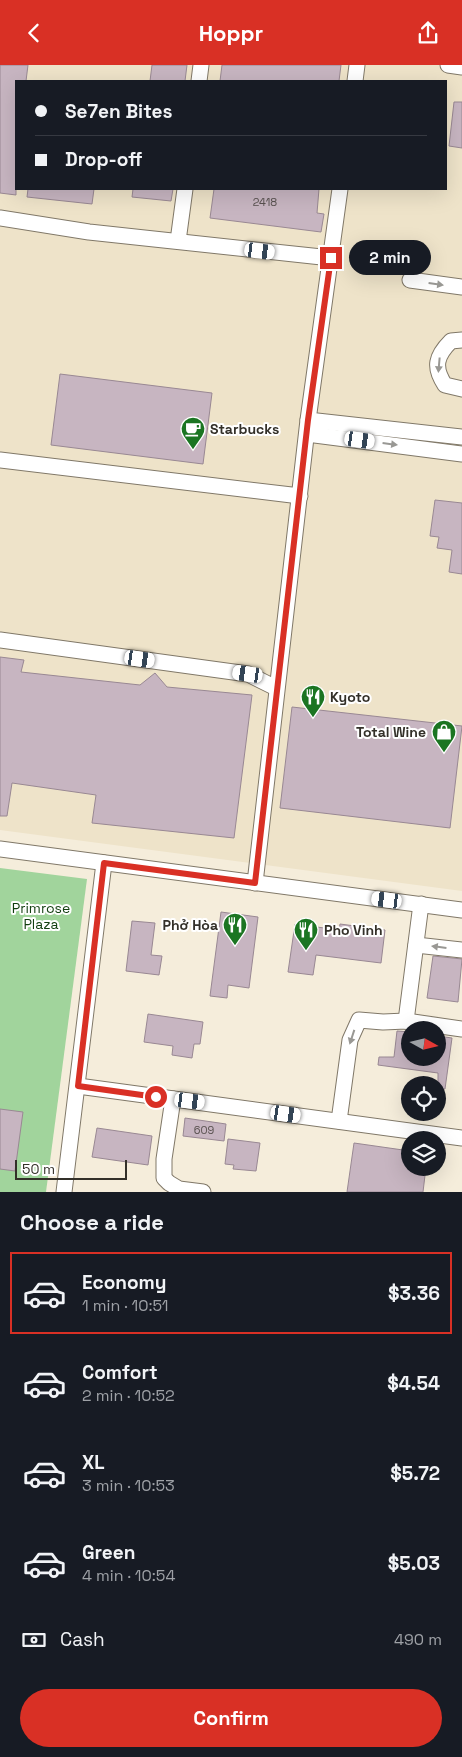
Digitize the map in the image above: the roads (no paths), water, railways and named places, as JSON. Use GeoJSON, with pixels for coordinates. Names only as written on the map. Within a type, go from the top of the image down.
{"type":"FeatureCollection","features":[{"type":"Feature","properties":{"kind":"street"},"geometry":{"type":"LineString","coordinates":[[199,80],[201,65]]}},
{"type":"Feature","properties":{"kind":"street"},"geometry":{"type":"LineString","coordinates":[[355,80],[357,65]]}},
{"type":"Feature","properties":{"kind":"street"},"geometry":{"type":"LineString","coordinates":[[448,65],[462,67]]}},
{"type":"Feature","properties":{"kind":"street"},"geometry":{"type":"LineString","coordinates":[[178,241],[185,190]]}},
{"type":"Feature","properties":{"kind":"street"},"geometry":{"type":"LineString","coordinates":[[255,883],[276,688],[340,190]]}},
{"type":"Feature","properties":{"kind":"street"},"geometry":{"type":"LineString","coordinates":[[0,218],[89,231],[331,258]]}},
{"type":"Feature","properties":{"kind":"street"},"geometry":{"type":"LineString","coordinates":[[410,280],[462,287]]}},
{"type":"Feature","properties":{"kind":"street"},"geometry":{"type":"LineString","coordinates":[[462,340],[451,341],[443,349],[437,363],[438,375],[445,385],[462,389]]}},
{"type":"Feature","properties":{"kind":"street"},"geometry":{"type":"LineString","coordinates":[[308,427],[462,437]]}},
{"type":"Feature","properties":{"kind":"street"},"geometry":{"type":"LineString","coordinates":[[308,427],[462,454]]}},
{"type":"Feature","properties":{"kind":"street"},"geometry":{"type":"LineString","coordinates":[[0,460],[300,496]]}},
{"type":"Feature","properties":{"kind":"street"},"geometry":{"type":"LineString","coordinates":[[0,640],[248,674],[276,688]]}},
{"type":"Feature","properties":{"kind":"street"},"geometry":{"type":"LineString","coordinates":[[0,849],[462,910]]}},
{"type":"Feature","properties":{"kind":"street"},"geometry":{"type":"LineString","coordinates":[[64,1192],[104,863]]}},
{"type":"Feature","properties":{"kind":"street"},"geometry":{"type":"LineString","coordinates":[[406,1021],[421,904]]}},
{"type":"Feature","properties":{"kind":"street"},"geometry":{"type":"LineString","coordinates":[[416,945],[462,950]]}},
{"type":"Feature","properties":{"kind":"street"},"geometry":{"type":"LineString","coordinates":[[340,1121],[350,1040],[358,1020],[401,1021]]}},
{"type":"Feature","properties":{"kind":"street"},"geometry":{"type":"LineString","coordinates":[[446,1027],[462,1029]]}},
{"type":"Feature","properties":{"kind":"street"},"geometry":{"type":"LineString","coordinates":[[78,1086],[462,1138]]}},
{"type":"Feature","properties":{"kind":"street"},"geometry":{"type":"LineString","coordinates":[[173,1099],[164,1159],[164,1178],[179,1189],[203,1192]]}},
{"type":"Feature","properties":{"kind":"place","name":"Starbucks"},"geometry":{"type":"Point","coordinates":[193,450]}},
{"type":"Feature","properties":{"kind":"place","name":"Kyoto"},"geometry":{"type":"Point","coordinates":[313,718]}},
{"type":"Feature","properties":{"kind":"place","name":"Total Wine"},"geometry":{"type":"Point","coordinates":[444,753]}},
{"type":"Feature","properties":{"kind":"place","name":"Phở Hòa"},"geometry":{"type":"Point","coordinates":[235,946]}},
{"type":"Feature","properties":{"kind":"place","name":"Pho Vinh"},"geometry":{"type":"Point","coordinates":[306,951]}},
{"type":"Feature","properties":{"kind":"park label","name":"Primrose Plaza"},"geometry":{"type":"Point","coordinates":[41,916]}}]}
